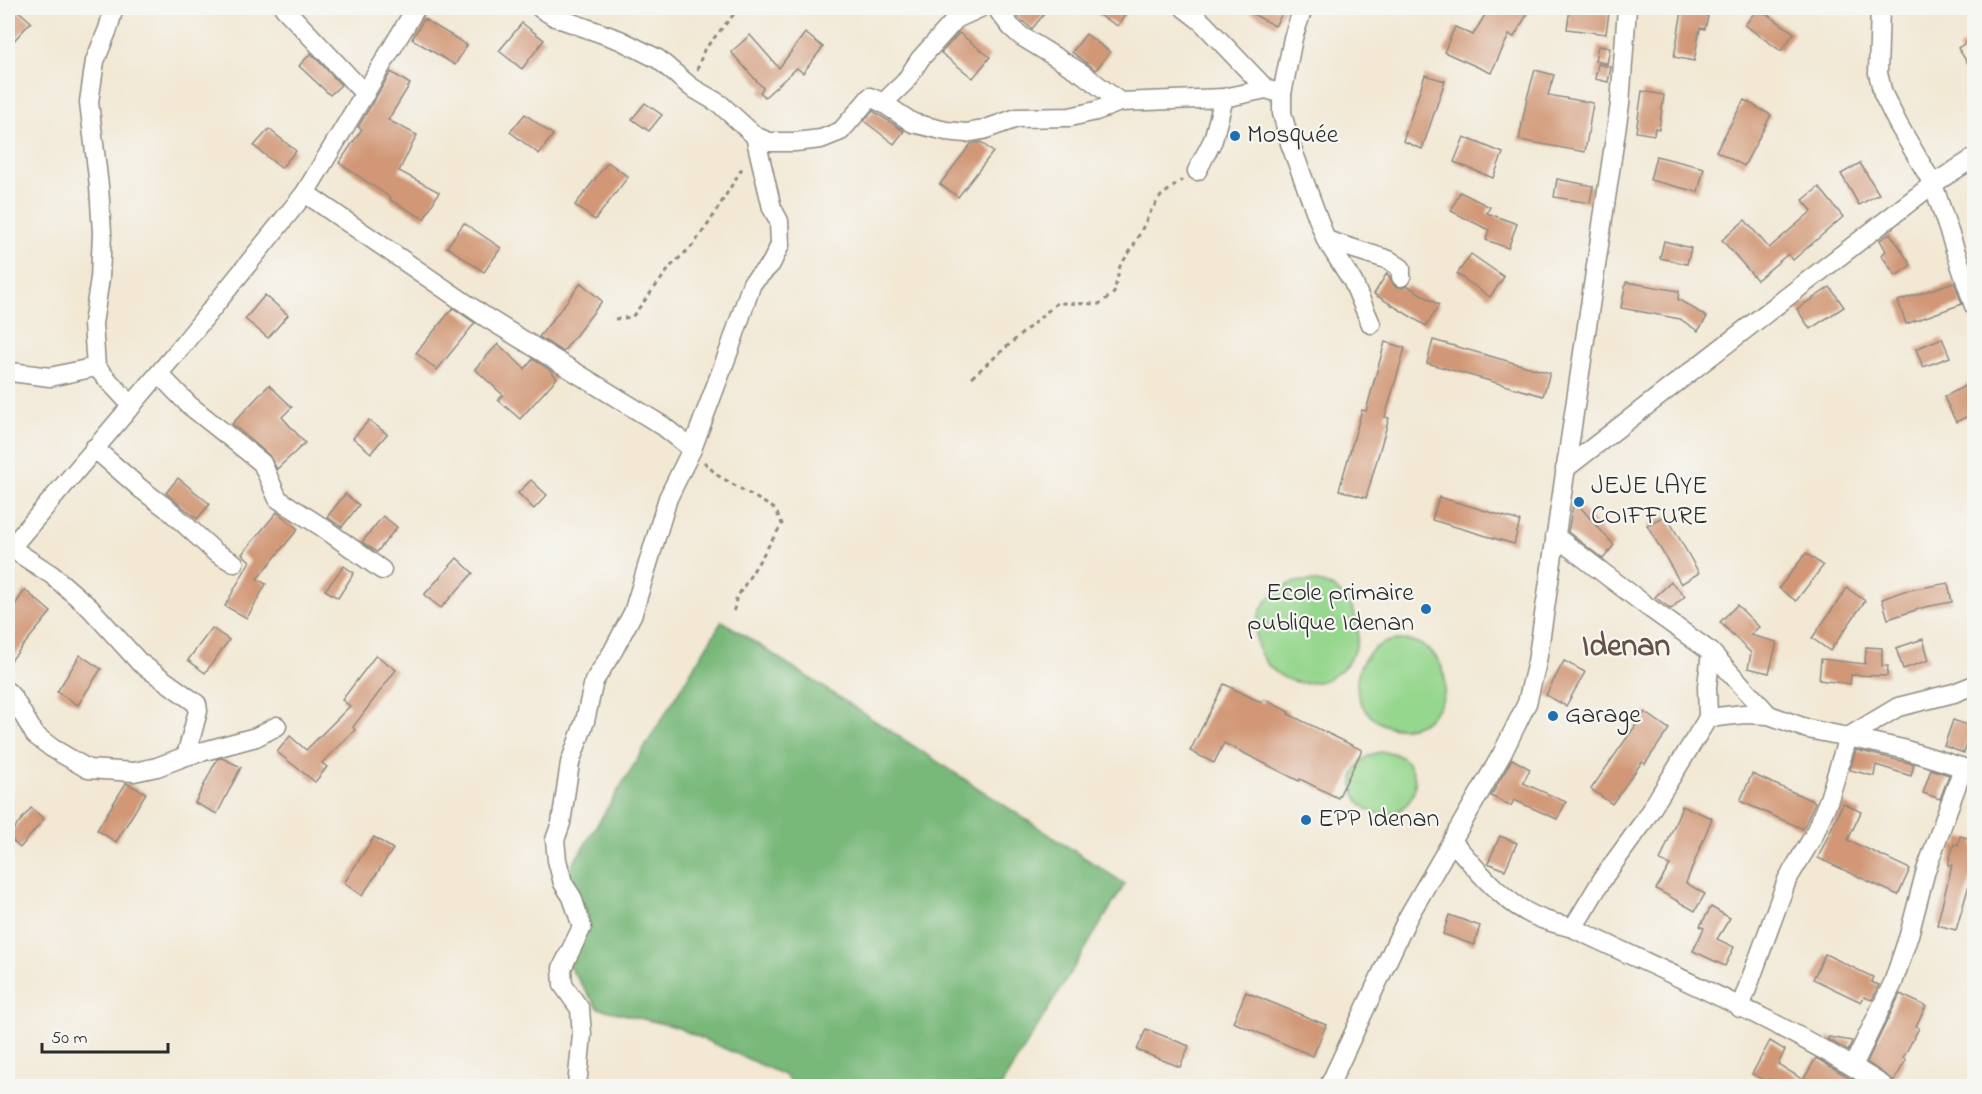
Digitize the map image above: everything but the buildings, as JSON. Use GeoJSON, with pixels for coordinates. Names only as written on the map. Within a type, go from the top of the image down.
{"type":"FeatureCollection","features":[{"type":"Feature","properties":{"kind":"street"},"geometry":{"type":"LineString","coordinates":[[114,8],[95,61],[89,102],[102,233],[100,278],[93,324],[96,367],[132,406]]}},
{"type":"Feature","properties":{"kind":"street"},"geometry":{"type":"LineString","coordinates":[[285,8],[365,94]]}},
{"type":"Feature","properties":{"kind":"street"},"geometry":{"type":"LineString","coordinates":[[186,756],[198,711],[197,704],[139,662],[90,609],[52,575],[9,550],[159,374],[305,193],[416,8]]}},
{"type":"Feature","properties":{"kind":"street"},"geometry":{"type":"LineString","coordinates":[[540,8],[555,17],[641,49],[658,59],[691,87],[720,104],[758,144],[772,208],[779,221],[780,245],[771,264],[752,284],[692,449],[668,498],[633,613],[614,651],[594,681],[585,721],[570,763],[561,823],[555,840],[563,883],[572,897],[582,927],[562,968],[563,985],[580,1009],[582,1034],[577,1086]]}},
{"type":"Feature","properties":{"kind":"street"},"geometry":{"type":"LineString","coordinates":[[883,103],[905,82],[920,59],[956,19],[980,8]]}},
{"type":"Feature","properties":{"kind":"street"},"geometry":{"type":"LineString","coordinates":[[998,8],[1011,27],[1021,36],[1083,74],[1120,102]]}},
{"type":"Feature","properties":{"kind":"street"},"geometry":{"type":"LineString","coordinates":[[1184,8],[1202,22],[1274,92],[1290,143],[1326,240],[1353,282],[1371,324]]}},
{"type":"Feature","properties":{"kind":"street"},"geometry":{"type":"LineString","coordinates":[[1274,92],[1303,8]]}},
{"type":"Feature","properties":{"kind":"street"},"geometry":{"type":"LineString","coordinates":[[1329,1086],[1408,917],[1502,754],[1527,703],[1537,662],[1620,104],[1627,8]]}},
{"type":"Feature","properties":{"kind":"street"},"geometry":{"type":"LineString","coordinates":[[1880,8],[1878,73],[1883,94],[1933,184],[1974,306]]}},
{"type":"Feature","properties":{"kind":"street"},"geometry":{"type":"LineString","coordinates":[[758,144],[822,139],[841,131],[870,97],[913,123],[946,131],[966,132],[983,130],[1017,118],[1070,117],[1120,102],[1224,98],[1274,92]]}},
{"type":"Feature","properties":{"kind":"street"},"geometry":{"type":"LineString","coordinates":[[1197,171],[1213,140],[1224,98]]}},
{"type":"Feature","properties":{"kind":"street"},"geometry":{"type":"LineString","coordinates":[[1565,470],[1933,184],[1974,158]]}},
{"type":"Feature","properties":{"kind":"street"},"geometry":{"type":"LineString","coordinates":[[305,193],[487,318],[663,426],[692,449]]}},
{"type":"Feature","properties":{"kind":"street"},"geometry":{"type":"LineString","coordinates":[[1326,240],[1389,260],[1401,268],[1401,278]]}},
{"type":"Feature","properties":{"kind":"street"},"geometry":{"type":"LineString","coordinates":[[9,372],[50,377],[96,367]]}},
{"type":"Feature","properties":{"kind":"street"},"geometry":{"type":"LineString","coordinates":[[159,374],[189,405],[262,463],[278,499],[382,570]]}},
{"type":"Feature","properties":{"kind":"street"},"geometry":{"type":"LineString","coordinates":[[94,448],[169,510],[215,552],[234,563]]}},
{"type":"Feature","properties":{"kind":"street"},"geometry":{"type":"LineString","coordinates":[[1555,536],[1711,652],[1769,714]]}},
{"type":"Feature","properties":{"kind":"street"},"geometry":{"type":"LineString","coordinates":[[1573,928],[1605,874],[1642,824],[1708,717],[1707,686],[1711,652]]}},
{"type":"Feature","properties":{"kind":"street"},"geometry":{"type":"LineString","coordinates":[[1740,1008],[1787,880],[1813,837],[1829,799],[1848,737],[1898,707],[1954,693],[1974,685]]}},
{"type":"Feature","properties":{"kind":"street"},"geometry":{"type":"LineString","coordinates":[[8,692],[35,735],[87,769],[134,772],[157,767],[186,756],[256,737],[277,726]]}},
{"type":"Feature","properties":{"kind":"street"},"geometry":{"type":"LineString","coordinates":[[1708,717],[1769,714],[1808,729],[1903,749],[1969,770],[1926,870],[1909,935],[1893,983],[1853,1066]]}},
{"type":"Feature","properties":{"kind":"street"},"geometry":{"type":"LineString","coordinates":[[1452,841],[1485,878],[1509,900],[1540,919],[1573,928],[1740,1008],[1853,1066],[1884,1086]]}},
{"type":"Feature","properties":{"kind":"path"},"geometry":{"type":"LineString","coordinates":[[691,87],[704,50],[739,8]]}},
{"type":"Feature","properties":{"kind":"path"},"geometry":{"type":"LineString","coordinates":[[615,318],[632,317],[672,265],[693,245],[710,223],[742,166],[758,144]]}},
{"type":"Feature","properties":{"kind":"path"},"geometry":{"type":"LineString","coordinates":[[972,377],[1057,303],[1098,304],[1114,293],[1120,266],[1133,247],[1156,203],[1176,183],[1197,171]]}},
{"type":"Feature","properties":{"kind":"path"},"geometry":{"type":"LineString","coordinates":[[692,449],[717,475],[775,508],[782,524],[735,599],[733,615]]}},
{"type":"Feature","properties":{"kind":"green space"},"geometry":{"type":"Polygon","coordinates":[[[1307,581],[1327,584],[1336,589],[1350,603],[1355,612],[1358,632],[1355,652],[1350,661],[1336,675],[1327,680],[1307,683],[1287,680],[1278,675],[1264,661],[1259,652],[1256,632],[1259,612],[1264,603],[1278,589],[1287,584],[1307,581]]]}},
{"type":"Feature","properties":{"kind":"green space"},"geometry":{"type":"Polygon","coordinates":[[[722,621],[1125,884],[1001,1086],[791,1086],[786,1076],[676,1027],[598,1008],[567,964],[587,928],[565,877],[722,621]]]}},
{"type":"Feature","properties":{"kind":"green space"},"geometry":{"type":"Polygon","coordinates":[[[1401,640],[1418,644],[1432,653],[1441,667],[1445,684],[1441,701],[1432,715],[1418,724],[1401,728],[1384,724],[1370,715],[1361,701],[1357,684],[1361,667],[1370,653],[1384,644],[1401,640]]]}},
{"type":"Feature","properties":{"kind":"green space"},"geometry":{"type":"Polygon","coordinates":[[[1378,752],[1390,752],[1406,761],[1413,771],[1415,783],[1413,795],[1406,805],[1390,814],[1378,814],[1367,809],[1358,800],[1353,789],[1353,777],[1358,766],[1367,757],[1378,752]]]}},
{"type":"Feature","properties":{"kind":"place","name":"Mosquée"},"geometry":{"type":"Point","coordinates":[1235,136]}},
{"type":"Feature","properties":{"kind":"place","name":"JEJE LAYE COIFFURE"},"geometry":{"type":"Point","coordinates":[1579,502]}},
{"type":"Feature","properties":{"kind":"place","name":"Ecole primaire publique Idenan"},"geometry":{"type":"Point","coordinates":[1426,609]}},
{"type":"Feature","properties":{"kind":"place","name":"Garage"},"geometry":{"type":"Point","coordinates":[1553,716]}},
{"type":"Feature","properties":{"kind":"place","name":"EPP Idenan"},"geometry":{"type":"Point","coordinates":[1306,820]}},
{"type":"Feature","properties":{"kind":"district","name":"Idenan"},"geometry":{"type":"Point","coordinates":[1626,647]}}]}
